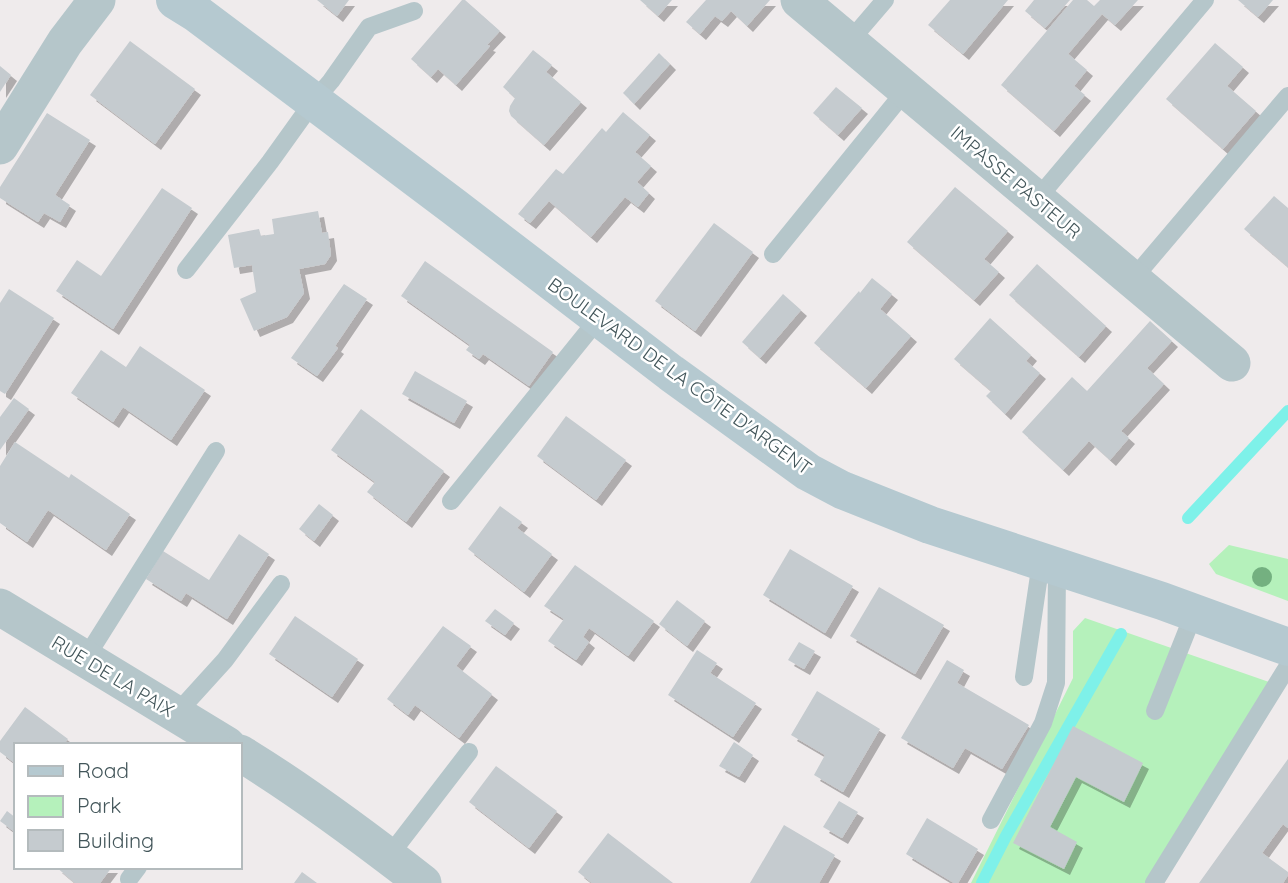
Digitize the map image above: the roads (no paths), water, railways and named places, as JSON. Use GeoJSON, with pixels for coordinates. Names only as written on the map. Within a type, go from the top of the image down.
{"type":"FeatureCollection","features":[{"type":"Feature","properties":{"kind":"main road","name":"BOULEVARD DE LA CÔTE D'ARGENT"},"geometry":{"type":"LineString","coordinates":[[175,0],[196,13],[671,373],[808,472],[884,508],[1288,647]]}},
{"type":"Feature","properties":{"kind":"street"},"geometry":{"type":"LineString","coordinates":[[3,133],[97,0]]}},
{"type":"Feature","properties":{"kind":"street","name":"IMPASSE PASTEUR"},"geometry":{"type":"LineString","coordinates":[[799,0],[1232,363]]}},
{"type":"Feature","properties":{"kind":"street","name":"RUE DE LA PAIX"},"geometry":{"type":"LineString","coordinates":[[0,607],[223,743]]}},
{"type":"Feature","properties":{"kind":"street"},"geometry":{"type":"LineString","coordinates":[[242,754],[281,778],[423,883]]}},
{"type":"Feature","properties":{"kind":"lane"},"geometry":{"type":"LineString","coordinates":[[849,42],[885,0]]}},
{"type":"Feature","properties":{"kind":"lane"},"geometry":{"type":"LineString","coordinates":[[1037,199],[1205,0]]}},
{"type":"Feature","properties":{"kind":"lane"},"geometry":{"type":"LineString","coordinates":[[186,270],[331,81],[369,27],[415,11]]}},
{"type":"Feature","properties":{"kind":"lane"},"geometry":{"type":"LineString","coordinates":[[773,254],[906,90]]}},
{"type":"Feature","properties":{"kind":"lane"},"geometry":{"type":"LineString","coordinates":[[1132,280],[1288,96]]}},
{"type":"Feature","properties":{"kind":"lane"},"geometry":{"type":"LineString","coordinates":[[452,502],[599,318]]}},
{"type":"Feature","properties":{"kind":"lane"},"geometry":{"type":"LineString","coordinates":[[85,659],[216,451]]}},
{"type":"Feature","properties":{"kind":"lane"},"geometry":{"type":"LineString","coordinates":[[1024,677],[1049,564]]}},
{"type":"Feature","properties":{"kind":"lane"},"geometry":{"type":"LineString","coordinates":[[990,820],[1043,723],[1056,683],[1049,564]]}},
{"type":"Feature","properties":{"kind":"lane"},"geometry":{"type":"LineString","coordinates":[[176,714],[225,660],[281,584]]}},
{"type":"Feature","properties":{"kind":"lane"},"geometry":{"type":"LineString","coordinates":[[1155,711],[1194,613]]}},
{"type":"Feature","properties":{"kind":"lane"},"geometry":{"type":"LineString","coordinates":[[1154,883],[1288,666]]}},
{"type":"Feature","properties":{"kind":"lane"},"geometry":{"type":"LineString","coordinates":[[389,856],[469,752]]}},
{"type":"Feature","properties":{"kind":"waterway"},"geometry":{"type":"LineString","coordinates":[[1188,518],[1288,411]]}},
{"type":"Feature","properties":{"kind":"waterway"},"geometry":{"type":"LineString","coordinates":[[982,883],[1121,634]]}}]}
